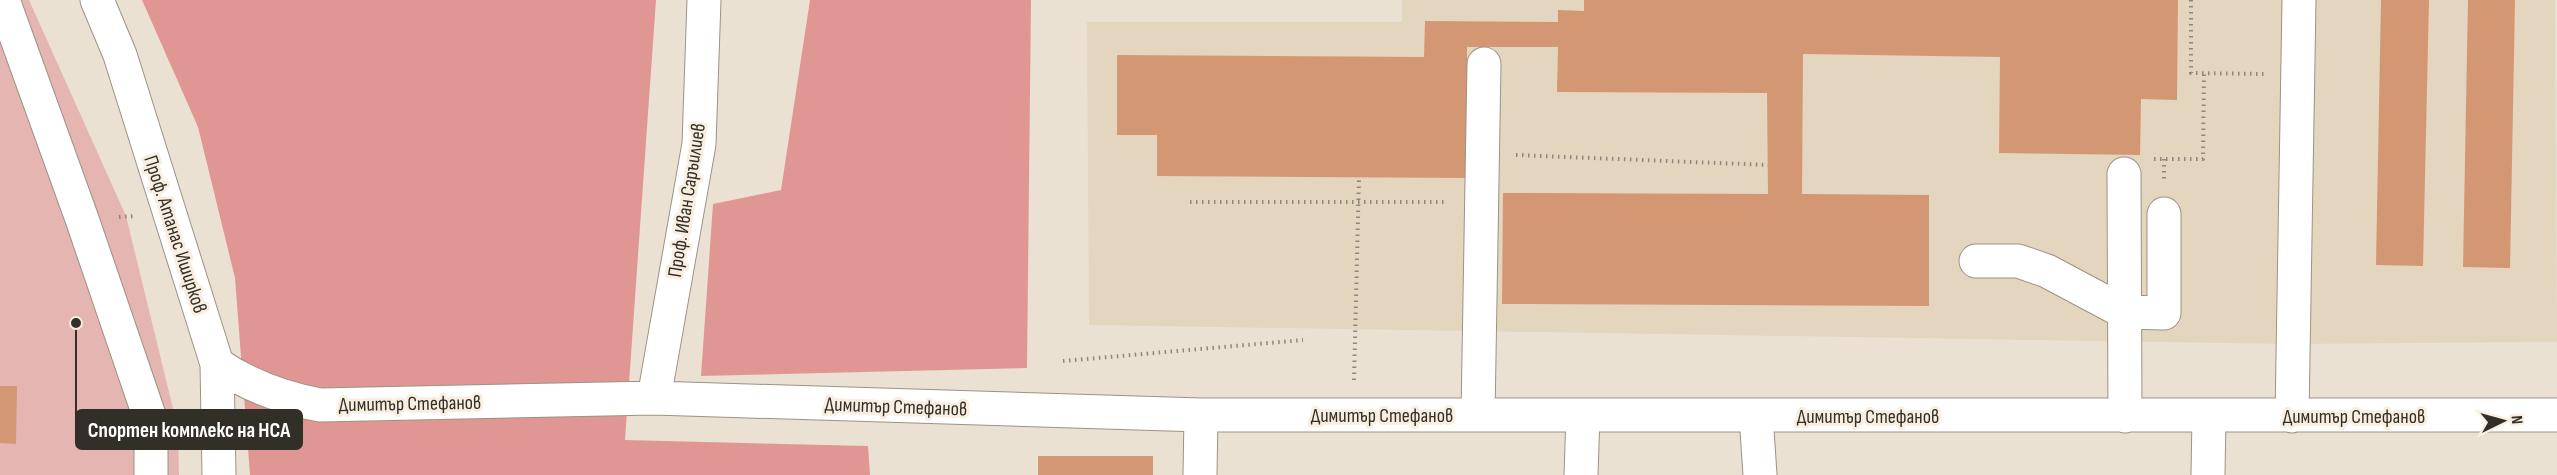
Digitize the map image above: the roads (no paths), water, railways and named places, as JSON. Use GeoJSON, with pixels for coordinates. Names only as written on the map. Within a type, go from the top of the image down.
{"type":"FeatureCollection","features":[{"type":"Feature","properties":{"kind":"street"},"geometry":{"type":"LineString","coordinates":[[3,0],[82,219],[151,421],[151,475]]}},
{"type":"Feature","properties":{"kind":"street","name":"Проф. Атанас Иширков"},"geometry":{"type":"LineString","coordinates":[[97,0],[120,55],[217,364],[219,475]]}},
{"type":"Feature","properties":{"kind":"street","name":"Проф. Иван Саръилиев"},"geometry":{"type":"LineString","coordinates":[[654,398],[699,144],[704,0]]}},
{"type":"Feature","properties":{"kind":"street"},"geometry":{"type":"LineString","coordinates":[[2292,416],[2299,0]]}},
{"type":"Feature","properties":{"kind":"street"},"geometry":{"type":"LineString","coordinates":[[1478,415],[1484,64]]}},
{"type":"Feature","properties":{"kind":"street"},"geometry":{"type":"LineString","coordinates":[[2125,416],[2124,312],[2135,166]]}},
{"type":"Feature","properties":{"kind":"street"},"geometry":{"type":"LineString","coordinates":[[1976,261],[2018,261],[2047,271],[2124,312],[2164,313],[2164,214]]}},
{"type":"Feature","properties":{"kind":"street","name":"Димитър Стефанов"},"geometry":{"type":"LineString","coordinates":[[217,364],[233,375],[286,399],[320,405],[654,398],[1201,415],[2557,415]]}},
{"type":"Feature","properties":{"kind":"street"},"geometry":{"type":"LineString","coordinates":[[1200,475],[1201,415]]}},
{"type":"Feature","properties":{"kind":"street"},"geometry":{"type":"LineString","coordinates":[[1581,475],[1583,415]]}},
{"type":"Feature","properties":{"kind":"street"},"geometry":{"type":"LineString","coordinates":[[1756,416],[1761,475]]}},
{"type":"Feature","properties":{"kind":"street"},"geometry":{"type":"LineString","coordinates":[[2208,475],[2209,416]]}},
{"type":"Feature","properties":{"kind":"place","name":"Спортен комплекс на НСА"},"geometry":{"type":"Point","coordinates":[76,323]}}]}
